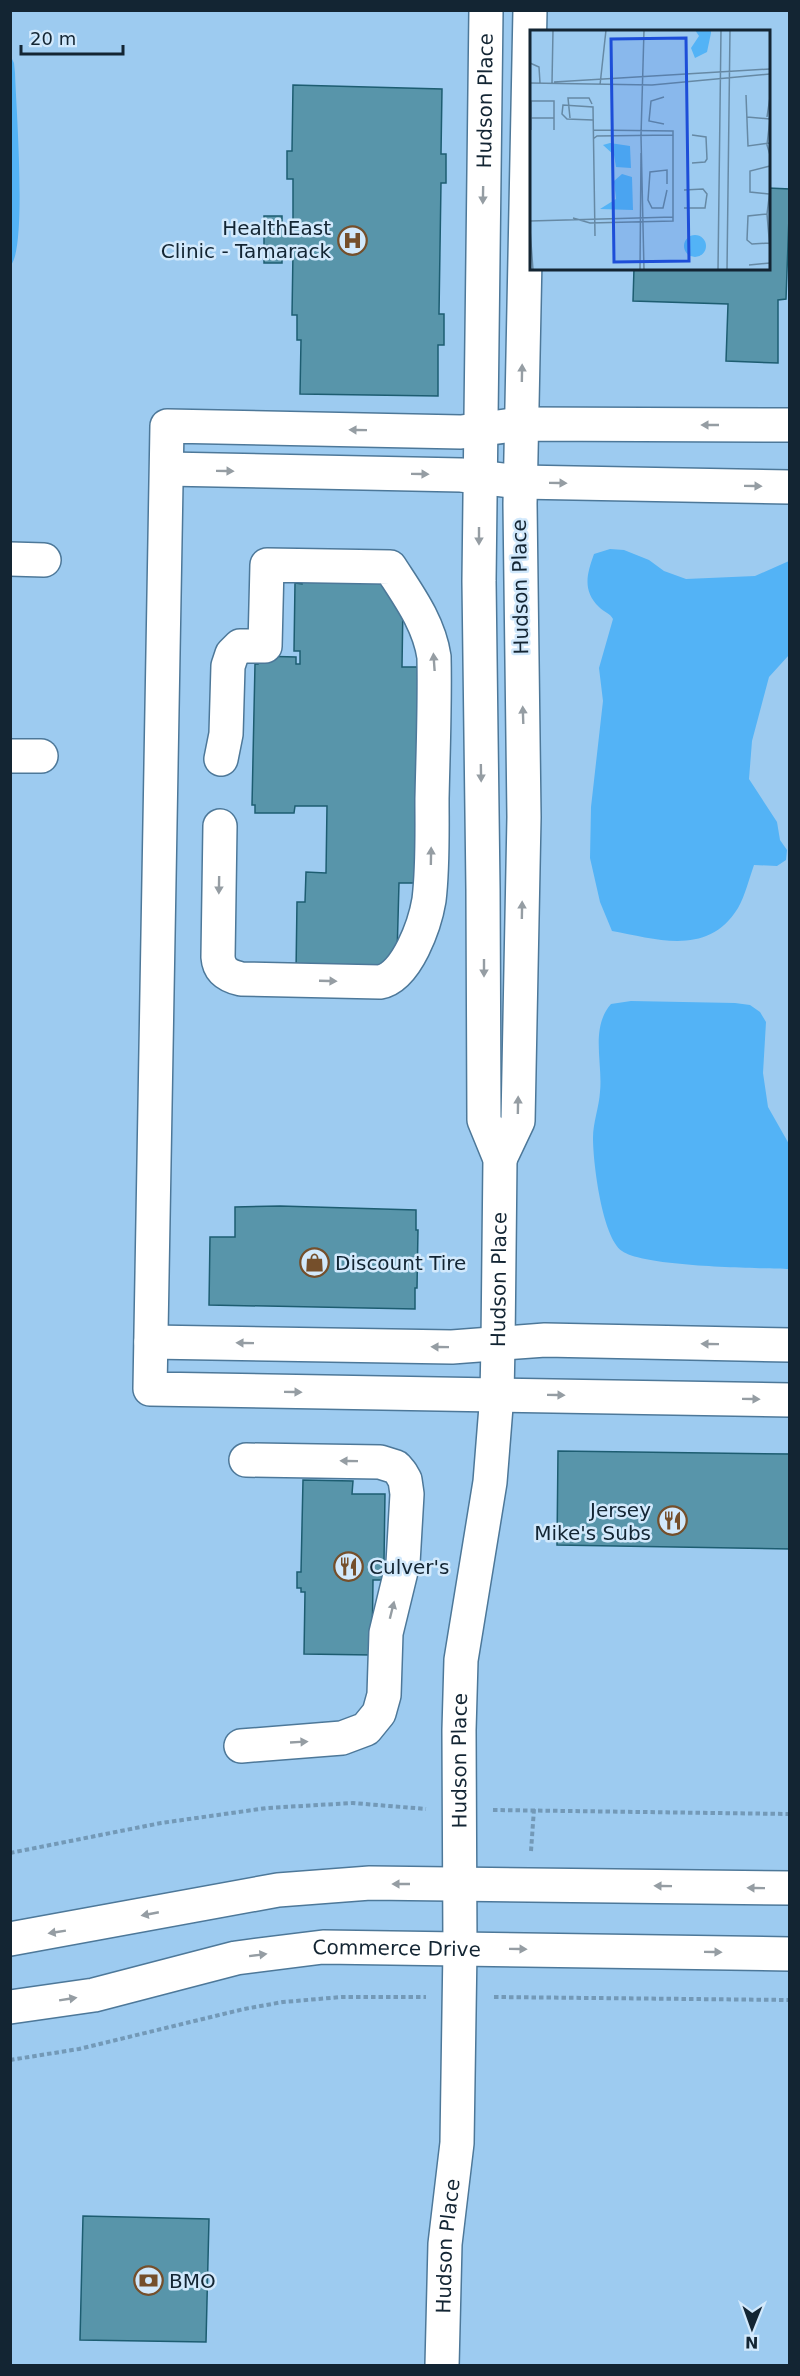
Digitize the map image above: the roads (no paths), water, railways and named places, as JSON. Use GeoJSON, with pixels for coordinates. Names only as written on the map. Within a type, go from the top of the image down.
{"type":"FeatureCollection","features":[{"type":"Feature","properties":{"kind":"street","name":"Hudson Place"},"geometry":{"type":"LineString","coordinates":[[442,2366],[445,2244],[457,2143],[461,1660],[490,1482],[497,1394],[498,1344],[500,1160],[484,1120],[479,429],[486,10]]}},
{"type":"Feature","properties":{"kind":"street","name":"Hudson Place"},"geometry":{"type":"LineString","coordinates":[[500,1160],[518,1121],[524,818],[519,595],[520,483],[530,10]]}},
{"type":"Feature","properties":{"kind":"street"},"geometry":{"type":"LineString","coordinates":[[789,425],[521,424],[461,432],[168,426],[150,1389],[789,1400]]}},
{"type":"Feature","properties":{"kind":"street"},"geometry":{"type":"LineString","coordinates":[[167,470],[479,477],[520,483],[789,487]]}},
{"type":"Feature","properties":{"kind":"street"},"geometry":{"type":"LineString","coordinates":[[10,560],[44,560]]}},
{"type":"Feature","properties":{"kind":"street"},"geometry":{"type":"LineString","coordinates":[[220,826],[218,957],[219,965],[227,975],[242,979],[380,982],[390,978],[409,955],[418,938],[425,916],[431,878],[434,657],[420,614],[390,567],[267,564],[266,646],[240,646],[230,657],[227,671],[226,734],[221,759]]}},
{"type":"Feature","properties":{"kind":"street"},"geometry":{"type":"LineString","coordinates":[[151,1342],[452,1347],[545,1341],[789,1345]]}},
{"type":"Feature","properties":{"kind":"street"},"geometry":{"type":"LineString","coordinates":[[241,1746],[342,1738],[366,1729],[379,1713],[384,1695],[386,1634],[402,1563],[406,1494],[405,1480],[401,1473],[396,1467],[380,1462],[246,1460]]}},
{"type":"Feature","properties":{"kind":"street"},"geometry":{"type":"LineString","coordinates":[[10,1939],[278,1890],[370,1883],[789,1888]]}},
{"type":"Feature","properties":{"kind":"street","name":"Commerce Drive"},"geometry":{"type":"LineString","coordinates":[[10,2007],[94,1995],[236,1958],[323,1947],[789,1954]]}},
{"type":"Feature","properties":{"kind":"water"},"geometry":{"type":"Polygon","coordinates":[[[10,55],[15,73],[20,204],[16,253],[11,265],[10,55]]]}},
{"type":"Feature","properties":{"kind":"water"},"geometry":{"type":"Polygon","coordinates":[[[610,549],[624,550],[649,560],[664,571],[686,579],[755,576],[789,561],[789,655],[769,677],[752,741],[749,779],[777,822],[780,840],[787,850],[786,860],[777,866],[754,865],[738,908],[726,923],[712,933],[697,939],[664,940],[612,931],[600,902],[590,858],[591,807],[603,701],[599,668],[613,619],[594,601],[588,588],[588,582],[589,568],[594,554],[610,549]]]}},
{"type":"Feature","properties":{"kind":"water"},"geometry":{"type":"Polygon","coordinates":[[[631,1001],[750,1005],[760,1012],[766,1022],[763,1073],[768,1107],[789,1144],[789,1269],[702,1266],[653,1260],[622,1251],[615,1243],[609,1231],[600,1198],[593,1149],[593,1132],[600,1092],[599,1035],[605,1013],[611,1004],[631,1001]]]}},
{"type":"Feature","properties":{"kind":"place","name":"HealthEast Clinic - Tamarack"},"geometry":{"type":"Point","coordinates":[352,240]}},
{"type":"Feature","properties":{"kind":"place","name":"Discount Tire"},"geometry":{"type":"Point","coordinates":[314,1263]}},
{"type":"Feature","properties":{"kind":"place","name":"Jersey Mike's Subs"},"geometry":{"type":"Point","coordinates":[672,1521]}},
{"type":"Feature","properties":{"kind":"place","name":"Culver's"},"geometry":{"type":"Point","coordinates":[348,1567]}},
{"type":"Feature","properties":{"kind":"place","name":"BMO"},"geometry":{"type":"Point","coordinates":[148,2281]}}]}
